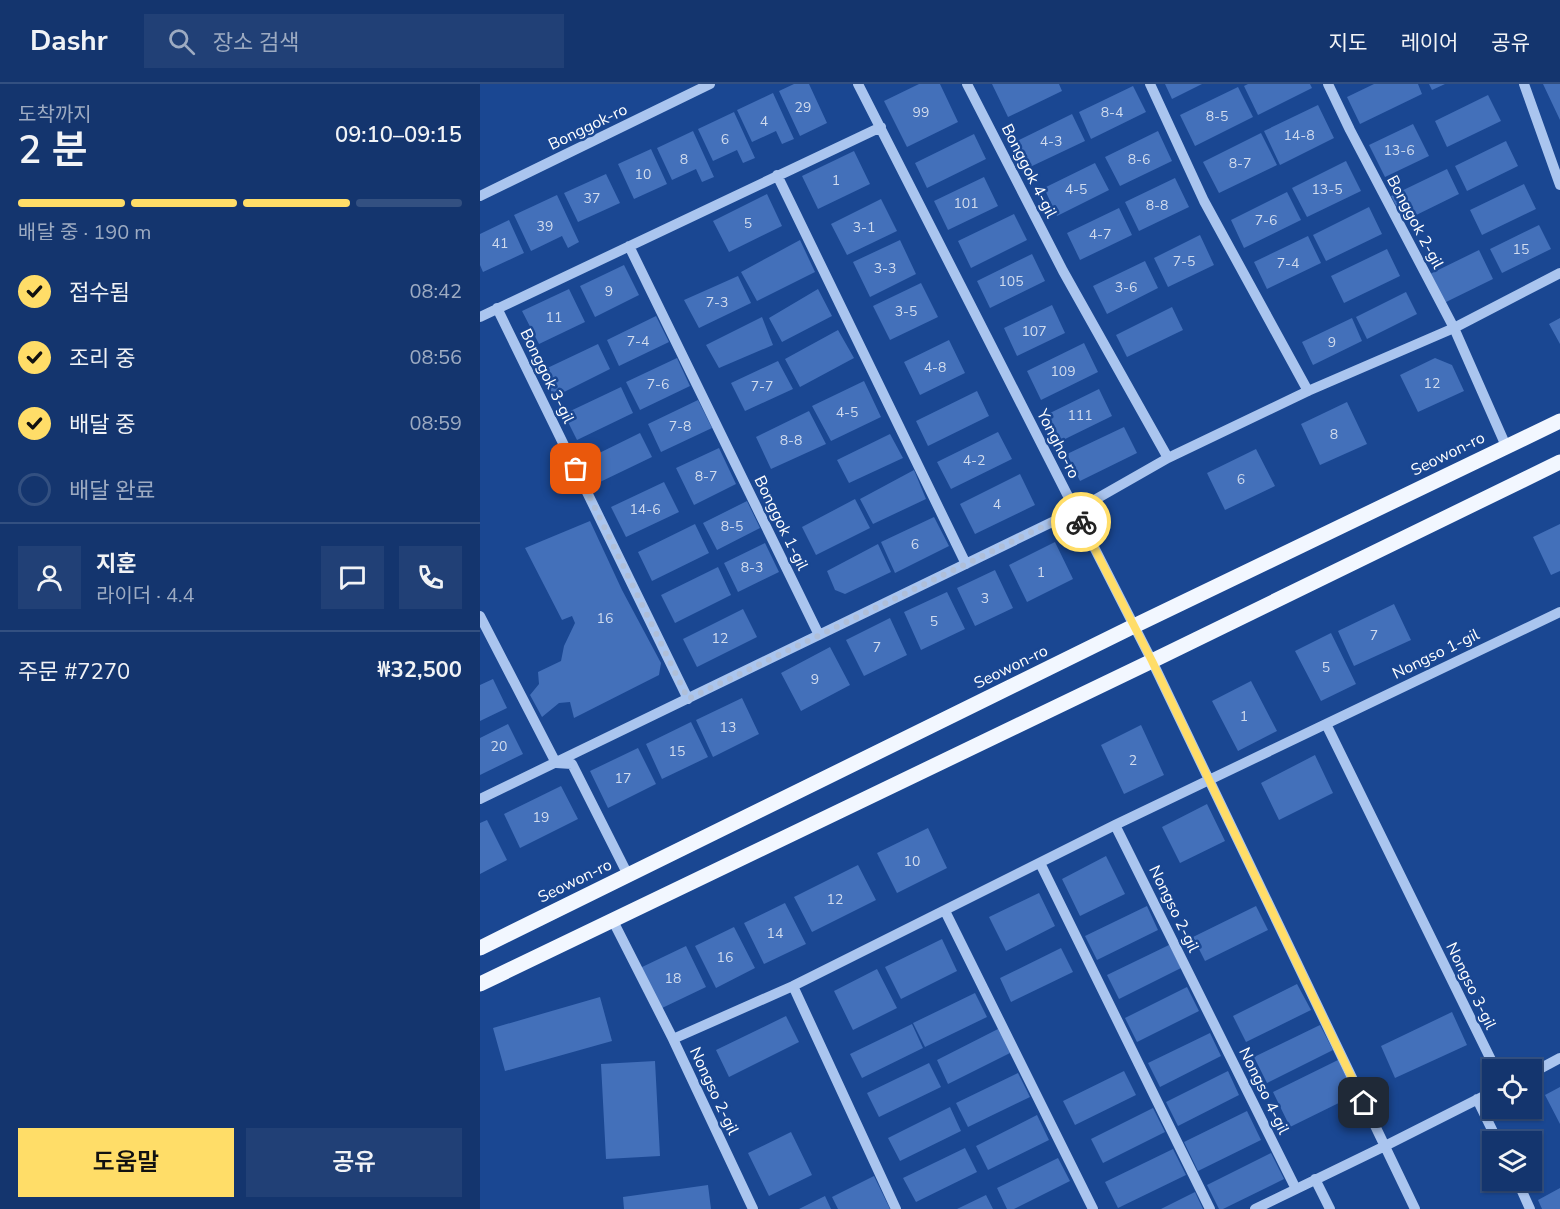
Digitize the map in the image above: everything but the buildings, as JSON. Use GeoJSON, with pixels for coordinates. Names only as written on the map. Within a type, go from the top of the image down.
{"type":"FeatureCollection","features":[{"type":"Feature","properties":{"kind":"main road","name":"Seowon-ro"},"geometry":{"type":"LineString","coordinates":[[480,948],[1134,626],[1560,421]]}},
{"type":"Feature","properties":{"kind":"main road"},"geometry":{"type":"LineString","coordinates":[[480,984],[1560,462]]}},
{"type":"Feature","properties":{"kind":"street","name":"Bonggok-ro"},"geometry":{"type":"LineString","coordinates":[[480,196],[710,84]]}},
{"type":"Feature","properties":{"kind":"street","name":"Yongho-ro"},"geometry":{"type":"LineString","coordinates":[[858,84],[1152,661],[1415,1209]]}},
{"type":"Feature","properties":{"kind":"street","name":"Bonggok 4-gil"},"geometry":{"type":"LineString","coordinates":[[968,84],[1063,271],[1168,458]]}},
{"type":"Feature","properties":{"kind":"street"},"geometry":{"type":"LineString","coordinates":[[1150,84],[1204,201],[1308,391]]}},
{"type":"Feature","properties":{"kind":"street","name":"Bonggok 2-gil"},"geometry":{"type":"LineString","coordinates":[[1328,84],[1454,328],[1506,446]]}},
{"type":"Feature","properties":{"kind":"street"},"geometry":{"type":"LineString","coordinates":[[1524,84],[1560,185]]}},
{"type":"Feature","properties":{"kind":"street"},"geometry":{"type":"LineString","coordinates":[[480,317],[880,127]]}},
{"type":"Feature","properties":{"kind":"street"},"geometry":{"type":"LineString","coordinates":[[777,175],[966,564]]}},
{"type":"Feature","properties":{"kind":"street","name":"Bonggok 1-gil"},"geometry":{"type":"LineString","coordinates":[[629,246],[819,635]]}},
{"type":"Feature","properties":{"kind":"street"},"geometry":{"type":"LineString","coordinates":[[480,800],[1075,511],[1168,458],[1308,391],[1454,328],[1560,273]]}},
{"type":"Feature","properties":{"kind":"street","name":"Bonggok 3-gil"},"geometry":{"type":"LineString","coordinates":[[498,308],[688,699]]}},
{"type":"Feature","properties":{"kind":"street","name":"Nongso 1-gil"},"geometry":{"type":"LineString","coordinates":[[1209,780],[1560,612]]}},
{"type":"Feature","properties":{"kind":"street"},"geometry":{"type":"LineString","coordinates":[[480,616],[556,763]]}},
{"type":"Feature","properties":{"kind":"street","name":"Nongso 3-gil"},"geometry":{"type":"LineString","coordinates":[[1326,724],[1491,1059]]}},
{"type":"Feature","properties":{"kind":"street"},"geometry":{"type":"LineString","coordinates":[[556,763],[572,764],[628,875]]}},
{"type":"Feature","properties":{"kind":"street","name":"Nongso 2-gil"},"geometry":{"type":"LineString","coordinates":[[753,1209],[673,1039],[793,986],[1209,780]]}},
{"type":"Feature","properties":{"kind":"street","name":"Nongso 2-gil"},"geometry":{"type":"LineString","coordinates":[[1115,825],[1205,1006]]}},
{"type":"Feature","properties":{"kind":"street"},"geometry":{"type":"LineString","coordinates":[[1040,863],[1210,1209]]}},
{"type":"Feature","properties":{"kind":"street"},"geometry":{"type":"LineString","coordinates":[[945,910],[1093,1209]]}},
{"type":"Feature","properties":{"kind":"street"},"geometry":{"type":"LineString","coordinates":[[612,920],[673,1039]]}},
{"type":"Feature","properties":{"kind":"street"},"geometry":{"type":"LineString","coordinates":[[793,986],[896,1209]]}},
{"type":"Feature","properties":{"kind":"street","name":"Nongso 4-gil"},"geometry":{"type":"LineString","coordinates":[[1205,1006],[1296,1189]]}},
{"type":"Feature","properties":{"kind":"street"},"geometry":{"type":"LineString","coordinates":[[1542,1067],[1560,1058]]}},
{"type":"Feature","properties":{"kind":"street"},"geometry":{"type":"LineString","coordinates":[[1255,1209],[1482,1097]]}},
{"type":"Feature","properties":{"kind":"street"},"geometry":{"type":"LineString","coordinates":[[1477,1099],[1492,1131]]}},
{"type":"Feature","properties":{"kind":"street"},"geometry":{"type":"LineString","coordinates":[[1315,1179],[1330,1209]]}},
{"type":"Feature","properties":{"kind":"street"},"geometry":{"type":"LineString","coordinates":[[1521,1191],[1530,1209]]}},
{"type":"Feature","properties":{"kind":"way so far"},"geometry":{"type":"LineString","coordinates":[[576,469],[688,699],[1075,511],[1081,522]]}},
{"type":"Feature","properties":{"kind":"route"},"geometry":{"type":"LineString","coordinates":[[1081,522],[1152,661],[1364,1103]]}}]}
